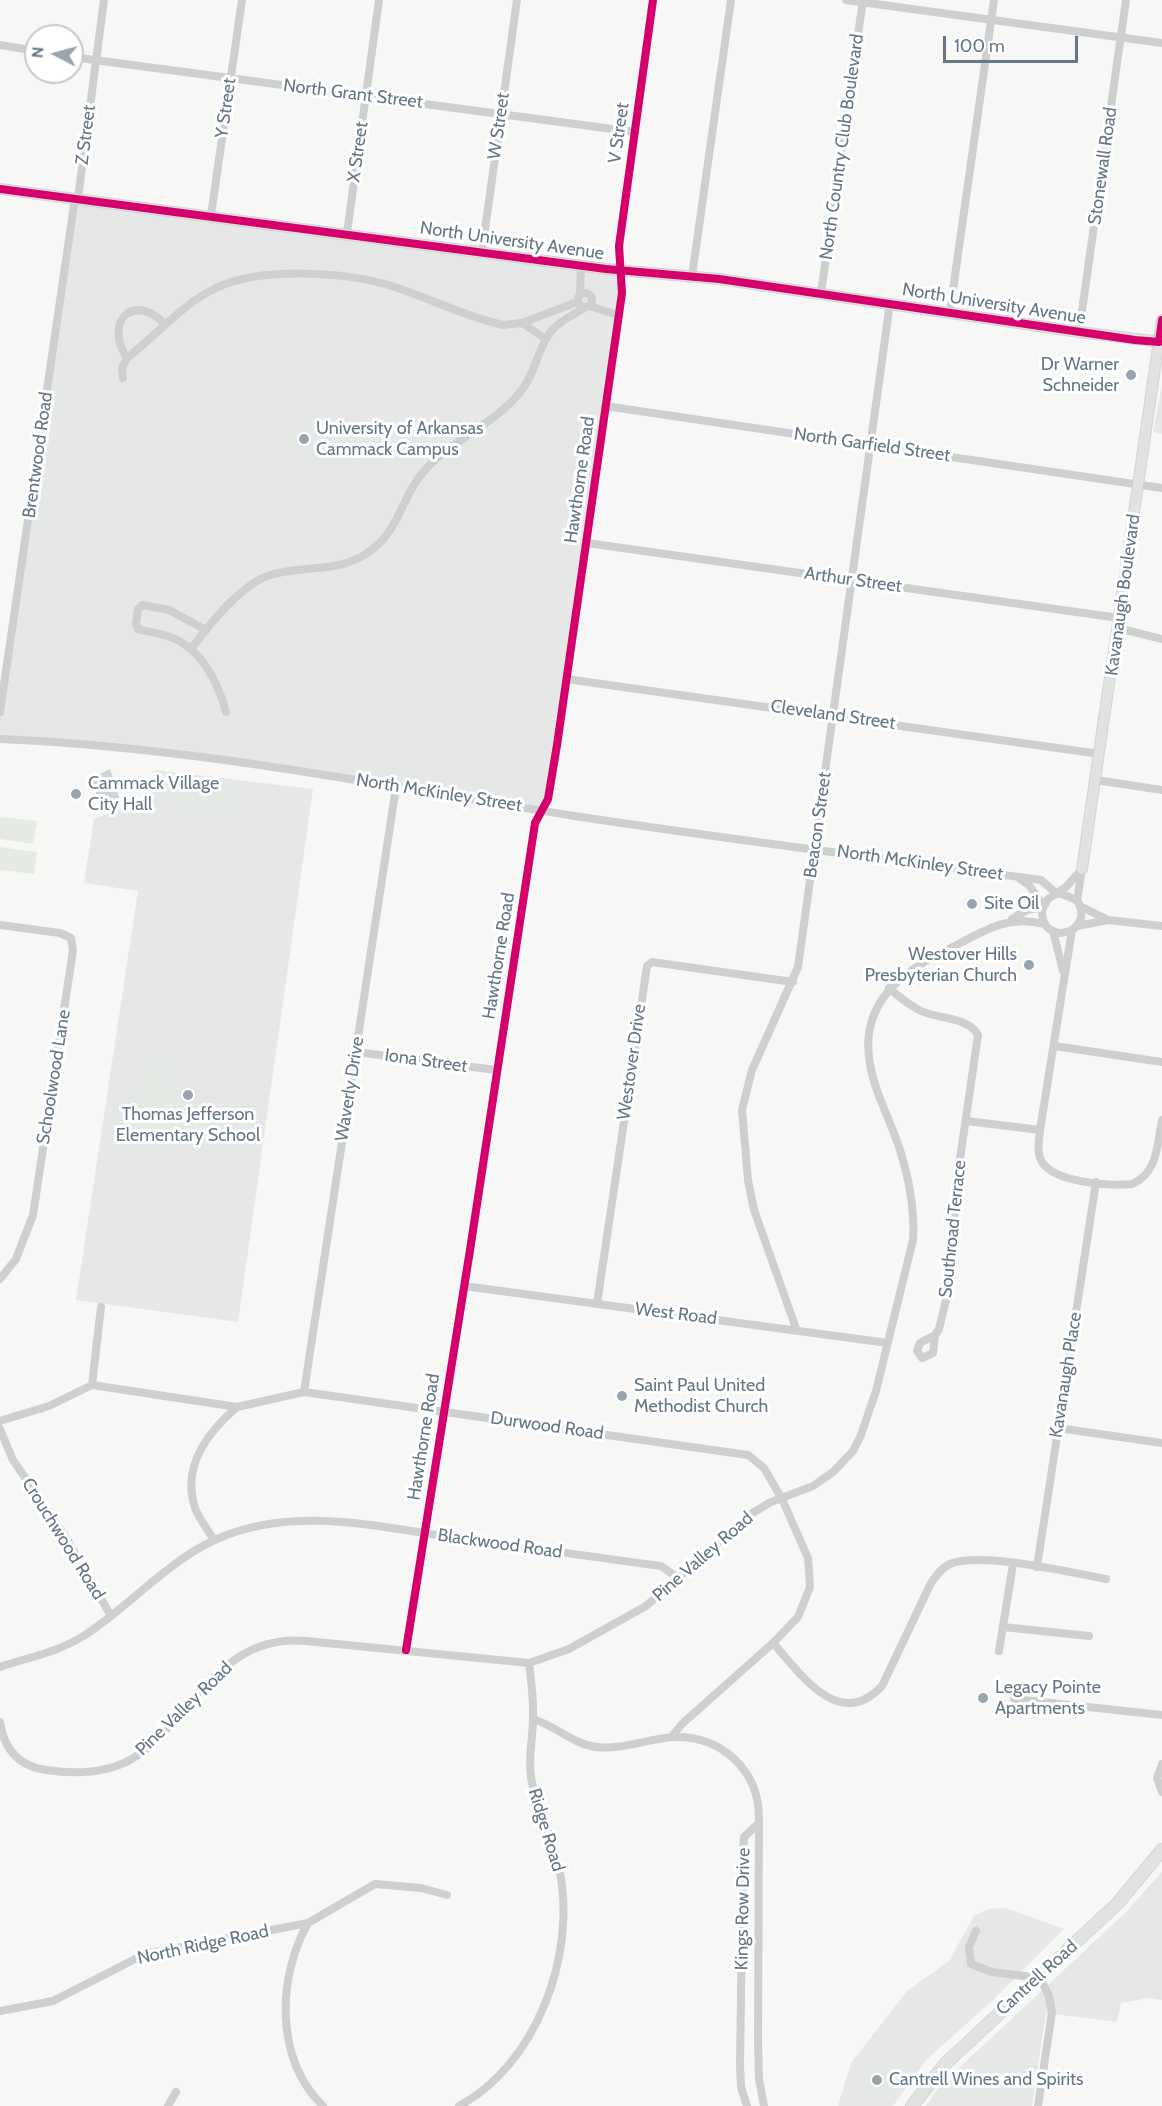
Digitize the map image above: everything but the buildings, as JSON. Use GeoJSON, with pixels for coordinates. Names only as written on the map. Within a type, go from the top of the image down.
{"type":"FeatureCollection","features":[{"type":"Feature","properties":{"kind":"main road","name":"Cantrell Road"},"geometry":{"type":"LineString","coordinates":[[912,2106],[945,2064],[1118,1903],[1162,1850]]}},
{"type":"Feature","properties":{"kind":"street","name":"Z Street"},"geometry":{"type":"LineString","coordinates":[[76,198],[104,0]]}},
{"type":"Feature","properties":{"kind":"street","name":"Y Street"},"geometry":{"type":"LineString","coordinates":[[211,215],[242,0]]}},
{"type":"Feature","properties":{"kind":"street","name":"X Street"},"geometry":{"type":"LineString","coordinates":[[347,233],[379,0]]}},
{"type":"Feature","properties":{"kind":"street","name":"W Street"},"geometry":{"type":"LineString","coordinates":[[482,251],[518,0]]}},
{"type":"Feature","properties":{"kind":"street","name":"V Street"},"geometry":{"type":"LineString","coordinates":[[621,270],[619,246],[653,0]]}},
{"type":"Feature","properties":{"kind":"street"},"geometry":{"type":"LineString","coordinates":[[692,276],[731,0]]}},
{"type":"Feature","properties":{"kind":"street"},"geometry":{"type":"LineString","coordinates":[[846,0],[1162,44]]}},
{"type":"Feature","properties":{"kind":"street"},"geometry":{"type":"LineString","coordinates":[[950,311],[994,0]]}},
{"type":"Feature","properties":{"kind":"street","name":"Stonewall Road"},"geometry":{"type":"LineString","coordinates":[[1079,332],[1126,0]]}},
{"type":"Feature","properties":{"kind":"street","name":"North Country Club Boulevard"},"geometry":{"type":"LineString","coordinates":[[821,293],[863,1]]}},
{"type":"Feature","properties":{"kind":"street"},"geometry":{"type":"LineString","coordinates":[[0,45],[24,49]]}},
{"type":"Feature","properties":{"kind":"street","name":"North Grant Street"},"geometry":{"type":"LineString","coordinates":[[84,58],[635,132]]}},
{"type":"Feature","properties":{"kind":"street","name":"North University Avenue"},"geometry":{"type":"LineString","coordinates":[[0,189],[347,233],[581,266],[692,276],[821,293],[1161,342]]}},
{"type":"Feature","properties":{"kind":"street","name":"Brentwood Road"},"geometry":{"type":"LineString","coordinates":[[0,712],[76,198]]}},
{"type":"Feature","properties":{"kind":"street"},"geometry":{"type":"LineString","coordinates":[[581,266],[579,298],[587,306],[618,315]]}},
{"type":"Feature","properties":{"kind":"street","name":"Hawthorne Road"},"geometry":{"type":"LineString","coordinates":[[406,1650],[534,823],[540,809],[548,799],[587,543],[618,315],[621,270]]}},
{"type":"Feature","properties":{"kind":"street"},"geometry":{"type":"LineString","coordinates":[[123,378],[122,368],[127,358],[165,325],[215,288],[239,279],[277,272],[393,286],[498,324],[522,323],[561,310],[579,298],[590,295],[592,301],[559,324],[546,339],[521,392],[419,477],[388,534],[372,550],[345,565],[278,573],[262,578],[242,593],[191,649]]}},
{"type":"Feature","properties":{"kind":"street","name":"Beacon Street"},"geometry":{"type":"LineString","coordinates":[[797,1331],[754,1210],[748,1180],[742,1110],[752,1070],[798,967],[890,303]]}},
{"type":"Feature","properties":{"kind":"street"},"geometry":{"type":"LineString","coordinates":[[127,358],[117,335],[118,325],[126,315],[136,311],[146,311],[155,315],[165,325]]}},
{"type":"Feature","properties":{"kind":"street","name":"Kavanaugh Boulevard"},"geometry":{"type":"LineString","coordinates":[[1082,869],[1161,342],[1162,320]]}},
{"type":"Feature","properties":{"kind":"street"},"geometry":{"type":"LineString","coordinates":[[522,323],[546,339]]}},
{"type":"Feature","properties":{"kind":"street","name":"North Garfield Street"},"geometry":{"type":"LineString","coordinates":[[605,406],[1162,488]]}},
{"type":"Feature","properties":{"kind":"street","name":"Arthur Street"},"geometry":{"type":"LineString","coordinates":[[587,543],[852,580],[1119,623],[1162,639]]}},
{"type":"Feature","properties":{"kind":"street"},"geometry":{"type":"LineString","coordinates":[[206,630],[164,608],[142,605],[138,609],[136,624],[138,629],[171,637],[191,649],[217,683],[226,712]]}},
{"type":"Feature","properties":{"kind":"street","name":"Cleveland Street"},"geometry":{"type":"LineString","coordinates":[[566,679],[1100,754]]}},
{"type":"Feature","properties":{"kind":"street","name":"North McKinley Street"},"geometry":{"type":"LineString","coordinates":[[0,740],[73,744],[183,757],[1041,880],[1058,893]]}},
{"type":"Feature","properties":{"kind":"street"},"geometry":{"type":"LineString","coordinates":[[1096,780],[1162,790]]}},
{"type":"Feature","properties":{"kind":"street","name":"Waverly Drive"},"geometry":{"type":"LineString","coordinates":[[304,1392],[396,787]]}},
{"type":"Feature","properties":{"kind":"street"},"geometry":{"type":"LineString","coordinates":[[1043,906],[1073,881],[1082,869]]}},
{"type":"Feature","properties":{"kind":"street"},"geometry":{"type":"LineString","coordinates":[[1082,869],[1079,903],[1082,913],[1075,928],[1064,975],[1040,1130],[1040,1158],[1048,1170],[1061,1177],[1132,1184],[1147,1176],[1154,1164],[1162,1120]]}},
{"type":"Feature","properties":{"kind":"street"},"geometry":{"type":"LineString","coordinates":[[1019,878],[1029,885],[1043,906],[1044,924]]}},
{"type":"Feature","properties":{"kind":"street"},"geometry":{"type":"LineString","coordinates":[[1058,893],[1071,896],[1108,920]]}},
{"type":"Feature","properties":{"kind":"street","name":"Pine Valley Road"},"geometry":{"type":"LineString","coordinates":[[0,1722],[8,1748],[30,1766],[65,1772],[103,1770],[128,1761],[152,1745],[222,1670],[249,1651],[294,1640],[530,1664],[558,1654],[627,1618],[678,1578],[749,1515],[761,1507],[824,1479],[853,1451],[870,1412],[910,1257],[914,1224],[903,1158],[870,1064],[872,1024],[882,998],[890,988],[920,963],[1027,910],[1043,906]]}},
{"type":"Feature","properties":{"kind":"street"},"geometry":{"type":"LineString","coordinates":[[1010,920],[1027,919],[1044,924],[1053,931],[1066,933],[1075,928],[1108,920],[1162,926]]}},
{"type":"Feature","properties":{"kind":"street","name":"Schoolwood Lane"},"geometry":{"type":"LineString","coordinates":[[0,925],[60,933],[71,938],[73,950],[33,1215],[16,1259],[0,1279]]}},
{"type":"Feature","properties":{"kind":"street"},"geometry":{"type":"LineString","coordinates":[[1053,931],[1064,975]]}},
{"type":"Feature","properties":{"kind":"street","name":"Westover Drive"},"geometry":{"type":"LineString","coordinates":[[597,1304],[647,966],[652,962],[793,982]]}},
{"type":"Feature","properties":{"kind":"street","name":"Southroad Terrace"},"geometry":{"type":"LineString","coordinates":[[890,988],[921,1011],[976,1029],[979,1038],[953,1212],[952,1276],[939,1329],[935,1335]]}},
{"type":"Feature","properties":{"kind":"street"},"geometry":{"type":"LineString","coordinates":[[1054,1046],[1162,1062]]}},
{"type":"Feature","properties":{"kind":"street","name":"Iona Street"},"geometry":{"type":"LineString","coordinates":[[356,1052],[496,1070]]}},
{"type":"Feature","properties":{"kind":"street"},"geometry":{"type":"LineString","coordinates":[[967,1121],[1040,1130]]}},
{"type":"Feature","properties":{"kind":"street","name":"Kavanaugh Place"},"geometry":{"type":"LineString","coordinates":[[1037,1567],[1096,1182]]}},
{"type":"Feature","properties":{"kind":"street","name":"West Road"},"geometry":{"type":"LineString","coordinates":[[464,1286],[888,1343]]}},
{"type":"Feature","properties":{"kind":"street"},"geometry":{"type":"LineString","coordinates":[[0,1421],[49,1406],[92,1385],[101,1307]]}},
{"type":"Feature","properties":{"kind":"street","name":"Durwood Road"},"geometry":{"type":"LineString","coordinates":[[92,1385],[237,1407],[304,1392],[738,1452],[758,1461],[782,1499],[808,1558],[810,1579],[801,1611],[773,1643],[683,1723],[671,1737]]}},
{"type":"Feature","properties":{"kind":"street"},"geometry":{"type":"LineString","coordinates":[[214,1540],[195,1508],[193,1473],[208,1435],[237,1407]]}},
{"type":"Feature","properties":{"kind":"street"},"geometry":{"type":"LineString","coordinates":[[1058,1428],[1162,1443]]}},
{"type":"Feature","properties":{"kind":"street","name":"Crouchwood Road"},"geometry":{"type":"LineString","coordinates":[[0,1429],[17,1467],[65,1536],[111,1616]]}},
{"type":"Feature","properties":{"kind":"street","name":"Blackwood Road"},"geometry":{"type":"LineString","coordinates":[[0,1667],[56,1650],[84,1636],[185,1557],[214,1540],[251,1526],[291,1520],[333,1521],[660,1566],[678,1578]]}},
{"type":"Feature","properties":{"kind":"street"},"geometry":{"type":"LineString","coordinates":[[773,1643],[826,1698],[849,1703],[864,1700],[886,1681],[925,1596],[944,1567],[959,1561],[970,1560],[1037,1567],[1106,1579]]}},
{"type":"Feature","properties":{"kind":"street"},"geometry":{"type":"LineString","coordinates":[[999,1651],[1013,1564]]}},
{"type":"Feature","properties":{"kind":"street"},"geometry":{"type":"LineString","coordinates":[[1003,1627],[1089,1636]]}},
{"type":"Feature","properties":{"kind":"street","name":"Ridge Road"},"geometry":{"type":"LineString","coordinates":[[459,2106],[489,2084],[520,2048],[547,1997],[560,1952],[563,1893],[556,1855],[531,1779],[529,1753],[533,1719],[530,1664]]}},
{"type":"Feature","properties":{"kind":"street"},"geometry":{"type":"LineString","coordinates":[[1014,1699],[1162,1714]]}},
{"type":"Feature","properties":{"kind":"street","name":"Kings Row Drive"},"geometry":{"type":"LineString","coordinates":[[533,1719],[577,1742],[598,1747],[621,1747],[671,1737],[709,1743],[740,1761],[754,1790],[759,1823],[744,1837],[743,1854],[740,2065],[741,2087],[747,2106]]}},
{"type":"Feature","properties":{"kind":"street"},"geometry":{"type":"LineString","coordinates":[[1162,1764],[1157,1778],[1162,1792]]}},
{"type":"Feature","properties":{"kind":"street"},"geometry":{"type":"LineString","coordinates":[[759,1823],[758,2040],[759,2079],[764,2106]]}},
{"type":"Feature","properties":{"kind":"street","name":"North Ridge Road"},"geometry":{"type":"LineString","coordinates":[[0,2011],[53,2001],[145,1954],[308,1923],[375,1884],[421,1888],[447,1895]]}},
{"type":"Feature","properties":{"kind":"street"},"geometry":{"type":"LineString","coordinates":[[308,1923],[290,1967],[286,2014],[290,2045],[302,2076],[323,2106]]}},
{"type":"Feature","properties":{"kind":"street"},"geometry":{"type":"LineString","coordinates":[[976,1931],[968,1950],[969,1961],[974,1967],[992,1972],[1040,1978],[1049,1996],[1052,2012],[1038,2106]]}},
{"type":"Feature","properties":{"kind":"street"},"geometry":{"type":"LineString","coordinates":[[168,2106],[176,2092]]}},
{"type":"Feature","properties":{"kind":"shaded area"},"geometry":{"type":"Polygon","coordinates":[[[75,198],[614,270],[623,277],[548,799],[540,809],[183,757],[0,739],[0,712],[75,198]]]}},
{"type":"Feature","properties":{"kind":"shaded area"},"geometry":{"type":"Polygon","coordinates":[[[1162,386],[1162,434],[1153,432],[1162,386]]]}},
{"type":"Feature","properties":{"kind":"shaded area"},"geometry":{"type":"Polygon","coordinates":[[[110,769],[120,800],[103,807],[89,779],[110,769]]]}},
{"type":"Feature","properties":{"kind":"shaded area","name":"Thomas Jefferson Elementary School"},"geometry":{"type":"Polygon","coordinates":[[[155,770],[313,789],[238,1322],[76,1300],[138,891],[84,883],[94,819],[151,797],[155,770]]]}},
{"type":"Feature","properties":{"kind":"shaded area"},"geometry":{"type":"Polygon","coordinates":[[[184,778],[199,779],[198,794],[204,796],[203,805],[188,808],[177,786],[184,778]]]}},
{"type":"Feature","properties":{"kind":"shaded area"},"geometry":{"type":"Polygon","coordinates":[[[221,787],[232,789],[236,794],[235,798],[229,800],[227,808],[220,808],[218,789],[221,787]]]}},
{"type":"Feature","properties":{"kind":"shaded area"},"geometry":{"type":"Polygon","coordinates":[[[0,817],[37,821],[33,844],[0,839],[0,817]]]}},
{"type":"Feature","properties":{"kind":"shaded area"},"geometry":{"type":"Polygon","coordinates":[[[0,847],[37,852],[34,874],[0,870],[0,847]]]}},
{"type":"Feature","properties":{"kind":"shaded area"},"geometry":{"type":"Polygon","coordinates":[[[155,1064],[164,1066],[163,1080],[172,1091],[170,1100],[206,1105],[202,1137],[168,1131],[167,1141],[154,1144],[132,1136],[130,1126],[150,1068],[155,1064]]]}},
{"type":"Feature","properties":{"kind":"shaded area"},"geometry":{"type":"Polygon","coordinates":[[[1162,1872],[1162,2000],[1149,1998],[1121,2003],[1117,2022],[1046,2013],[1032,2106],[926,2106],[938,2088],[1125,1913],[1162,1872]]]}},
{"type":"Feature","properties":{"kind":"shaded area"},"geometry":{"type":"Polygon","coordinates":[[[1006,1908],[1064,1929],[994,1999],[926,2060],[893,2106],[838,2106],[851,2063],[907,1991],[949,1961],[974,1916],[988,1909],[1006,1908]]]}},
{"type":"Feature","properties":{"kind":"cycle path"},"geometry":{"type":"LineString","coordinates":[[406,1650],[535,823],[548,799],[557,745],[622,293],[619,246],[653,0]]}},
{"type":"Feature","properties":{"kind":"cycle path"},"geometry":{"type":"LineString","coordinates":[[0,189],[606,269],[719,279],[1135,340],[1159,342],[1162,320]]}},
{"type":"Feature","properties":{"kind":"place","name":"Dr Warner Schneider"},"geometry":{"type":"Point","coordinates":[1131,375]}},
{"type":"Feature","properties":{"kind":"place","name":"University of Arkansas Cammack Campus"},"geometry":{"type":"Point","coordinates":[304,439]}},
{"type":"Feature","properties":{"kind":"place","name":"Cammack Village City Hall"},"geometry":{"type":"Point","coordinates":[76,794]}},
{"type":"Feature","properties":{"kind":"place","name":"Site Oil"},"geometry":{"type":"Point","coordinates":[972,904]}},
{"type":"Feature","properties":{"kind":"place","name":"Westover Hills Presbyterian Church"},"geometry":{"type":"Point","coordinates":[1029,965]}},
{"type":"Feature","properties":{"kind":"place","name":"Thomas Jefferson Elementary School"},"geometry":{"type":"Point","coordinates":[188,1095]}},
{"type":"Feature","properties":{"kind":"place","name":"Saint Paul United Methodist Church"},"geometry":{"type":"Point","coordinates":[622,1396]}},
{"type":"Feature","properties":{"kind":"place","name":"Legacy Pointe Apartments"},"geometry":{"type":"Point","coordinates":[983,1698]}},
{"type":"Feature","properties":{"kind":"place","name":"Cantrell Wines and Spirits"},"geometry":{"type":"Point","coordinates":[877,2080]}}]}
